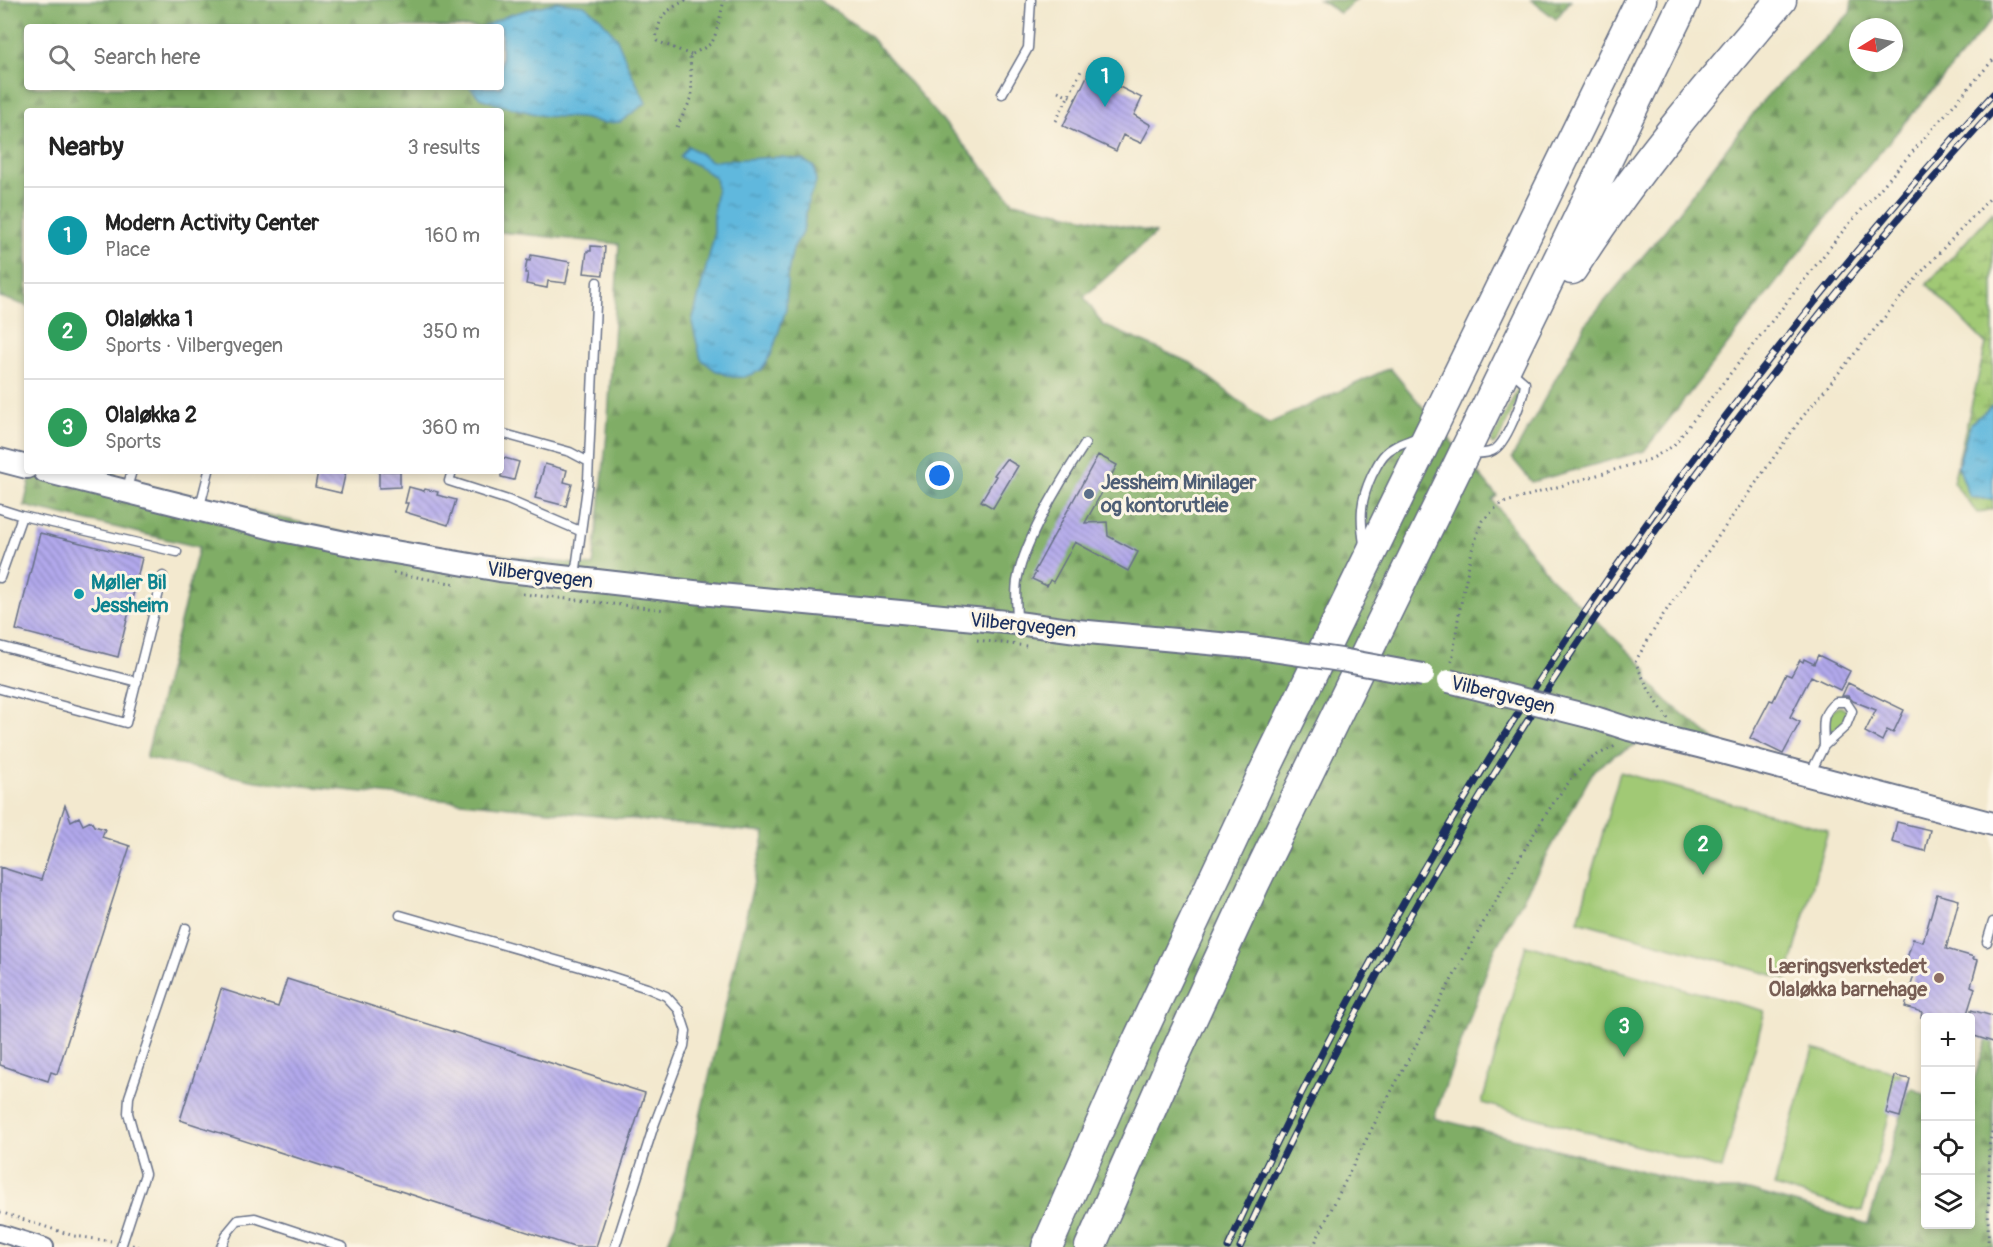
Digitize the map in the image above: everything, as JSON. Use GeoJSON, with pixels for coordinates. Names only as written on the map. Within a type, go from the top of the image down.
{"type":"FeatureCollection","features":[{"type":"Feature","properties":{"kind":"highway"},"geometry":{"type":"LineString","coordinates":[[1578,129],[1580,93],[1625,0]]}},
{"type":"Feature","properties":{"kind":"highway"},"geometry":{"type":"LineString","coordinates":[[1047,1247],[1132,1053],[1264,770],[1641,0]]}},
{"type":"Feature","properties":{"kind":"highway"},"geometry":{"type":"LineString","coordinates":[[1090,1247],[1254,884],[1685,0]]}},
{"type":"Feature","properties":{"kind":"highway"},"geometry":{"type":"LineString","coordinates":[[1506,367],[1527,352],[1552,303],[1591,239],[1655,151],[1704,89],[1781,0]]}},
{"type":"Feature","properties":{"kind":"main road"},"geometry":{"type":"LineString","coordinates":[[0,460],[24,466]]}},
{"type":"Feature","properties":{"kind":"main road","name":"Vilbergvegen"},"geometry":{"type":"LineString","coordinates":[[70,474],[129,481],[199,510],[277,529],[365,547],[501,570],[575,580],[1252,647],[1341,660],[1449,681],[1993,824]]}},
{"type":"Feature","properties":{"kind":"street"},"geometry":{"type":"LineString","coordinates":[[0,1233],[45,1247]]}},
{"type":"Feature","properties":{"kind":"lane"},"geometry":{"type":"LineString","coordinates":[[1002,94],[1028,48],[1031,0]]}},
{"type":"Feature","properties":{"kind":"lane"},"geometry":{"type":"LineString","coordinates":[[575,580],[588,480],[587,461],[597,282]]}},
{"type":"Feature","properties":{"kind":"lane"},"geometry":{"type":"LineString","coordinates":[[504,434],[570,452],[587,461]]}},
{"type":"Feature","properties":{"kind":"lane"},"geometry":{"type":"LineString","coordinates":[[1017,623],[1017,581],[1027,549],[1045,511],[1085,444]]}},
{"type":"Feature","properties":{"kind":"lane"},"geometry":{"type":"LineString","coordinates":[[199,510],[208,474]]}},
{"type":"Feature","properties":{"kind":"lane"},"geometry":{"type":"LineString","coordinates":[[451,474],[449,482],[508,500],[580,531]]}},
{"type":"Feature","properties":{"kind":"lane"},"geometry":{"type":"LineString","coordinates":[[0,509],[177,552]]}},
{"type":"Feature","properties":{"kind":"lane"},"geometry":{"type":"LineString","coordinates":[[0,578],[4,555],[22,516]]}},
{"type":"Feature","properties":{"kind":"lane"},"geometry":{"type":"LineString","coordinates":[[0,689],[126,723],[163,576]]}},
{"type":"Feature","properties":{"kind":"lane"},"geometry":{"type":"LineString","coordinates":[[0,646],[137,682]]}},
{"type":"Feature","properties":{"kind":"lane"},"geometry":{"type":"LineString","coordinates":[[1810,775],[1824,746],[1849,722],[1852,711],[1846,702],[1836,702],[1827,709],[1823,723],[1824,746]]}},
{"type":"Feature","properties":{"kind":"lane"},"geometry":{"type":"LineString","coordinates":[[400,915],[647,988],[666,996],[679,1010],[686,1031],[684,1046],[653,1128],[615,1247]]}},
{"type":"Feature","properties":{"kind":"lane"},"geometry":{"type":"LineString","coordinates":[[1987,942],[1993,922]]}},
{"type":"Feature","properties":{"kind":"lane"},"geometry":{"type":"LineString","coordinates":[[122,1245],[145,1174],[128,1113],[129,1097],[186,928]]}},
{"type":"Feature","properties":{"kind":"lane"},"geometry":{"type":"LineString","coordinates":[[221,1247],[228,1232],[238,1220],[255,1218],[343,1247]]}},
{"type":"Feature","properties":{"kind":"path"},"geometry":{"type":"LineString","coordinates":[[686,0],[661,18],[656,39],[691,55]]}},
{"type":"Feature","properties":{"kind":"path"},"geometry":{"type":"LineString","coordinates":[[691,55],[712,43],[716,36],[724,0]]}},
{"type":"Feature","properties":{"kind":"path"},"geometry":{"type":"LineString","coordinates":[[677,127],[692,97],[691,55]]}},
{"type":"Feature","properties":{"kind":"path"},"geometry":{"type":"LineString","coordinates":[[1449,681],[1465,582],[1472,550],[1482,521],[1500,504],[1651,459],[1673,446],[1843,231],[1993,60]]}},
{"type":"Feature","properties":{"kind":"path"},"geometry":{"type":"LineString","coordinates":[[1056,121],[1082,69]]}},
{"type":"Feature","properties":{"kind":"path"},"geometry":{"type":"LineString","coordinates":[[1058,91],[1076,99]]}},
{"type":"Feature","properties":{"kind":"path"},"geometry":{"type":"LineString","coordinates":[[1663,737],[1668,718],[1649,690],[1635,662],[1661,618],[1800,420],[1925,268],[1993,195]]}},
{"type":"Feature","properties":{"kind":"path"},"geometry":{"type":"LineString","coordinates":[[1313,1247],[1412,1049],[1530,841],[1562,791],[1586,763],[1618,745],[1629,729]]}},
{"type":"Feature","properties":{"kind":"path"},"geometry":{"type":"LineString","coordinates":[[1988,1247],[1989,1146],[1993,1126]]}},
{"type":"Feature","properties":{"kind":"path"},"geometry":{"type":"LineString","coordinates":[[0,1212],[74,1236],[139,1247]]}},
{"type":"Feature","properties":{"kind":"green space"},"geometry":{"type":"Polygon","coordinates":[[[0,0],[819,0],[867,33],[1013,202],[1156,233],[1084,297],[1103,325],[1191,363],[1268,424],[1390,368],[1497,496],[1492,500],[1550,577],[1647,669],[1648,681],[1667,701],[1733,755],[1644,741],[1615,755],[1594,770],[1493,953],[1434,1118],[1716,1190],[1749,1190],[1868,1224],[1909,1091],[1913,1088],[1921,1093],[1921,1229],[1975,1229],[1975,1076],[1989,1032],[1993,1028],[1993,1247],[666,1247],[676,1222],[765,833],[256,781],[146,758],[199,547],[24,506],[31,474],[116,474],[115,478],[369,539],[593,566],[607,434],[619,244],[504,232],[504,108],[24,108],[24,305],[0,297],[0,0]]]}},
{"type":"Feature","properties":{"kind":"green space"},"geometry":{"type":"Polygon","coordinates":[[[1319,0],[1356,0],[1340,13],[1319,0]]]}},
{"type":"Feature","properties":{"kind":"green space"},"geometry":{"type":"Polygon","coordinates":[[[1531,0],[1571,0],[1556,19],[1531,0]]]}},
{"type":"Feature","properties":{"kind":"green space"},"geometry":{"type":"Polygon","coordinates":[[[1852,0],[1993,0],[1993,18],[1856,181],[1644,451],[1532,482],[1512,458],[1587,322],[1666,229],[1765,98],[1850,13],[1852,0]]]}},
{"type":"Feature","properties":{"kind":"green space"},"geometry":{"type":"Polygon","coordinates":[[[1993,212],[1993,405],[1970,424],[1970,497],[1993,500],[1993,509],[1977,513],[1953,482],[1986,344],[1927,284],[1993,212]]]}},
{"type":"Feature","properties":{"kind":"green space"},"geometry":{"type":"Polygon","coordinates":[[[1520,387],[1520,395],[1497,442],[1493,445],[1491,443],[1520,387]]]}},
{"type":"Feature","properties":{"kind":"green space"},"geometry":{"type":"Polygon","coordinates":[[[1837,707],[1848,712],[1846,723],[1831,732],[1828,718],[1837,707]]]}},
{"type":"Feature","properties":{"kind":"green space"},"geometry":{"type":"Polygon","coordinates":[[[1620,772],[1828,830],[1787,979],[1578,921],[1620,772]]]}},
{"type":"Feature","properties":{"kind":"green space"},"geometry":{"type":"Polygon","coordinates":[[[1526,945],[1765,1011],[1722,1169],[1482,1103],[1526,945]]]}},
{"type":"Feature","properties":{"kind":"green space"},"geometry":{"type":"Polygon","coordinates":[[[1813,1049],[1901,1074],[1862,1212],[1774,1186],[1813,1049]]]}},
{"type":"Feature","properties":{"kind":"water"},"geometry":{"type":"Polygon","coordinates":[[[556,2],[584,5],[600,18],[616,37],[646,103],[620,122],[603,123],[582,118],[544,116],[480,98],[473,90],[504,90],[504,24],[490,24],[509,15],[556,2]]]}},
{"type":"Feature","properties":{"kind":"water"},"geometry":{"type":"Polygon","coordinates":[[[688,146],[711,161],[781,157],[803,160],[814,167],[816,183],[808,201],[803,231],[793,248],[787,277],[786,309],[771,355],[760,371],[744,377],[732,377],[715,370],[701,359],[692,322],[714,237],[717,188],[715,178],[699,166],[680,157],[688,146]]]}},
{"type":"Feature","properties":{"kind":"water"},"geometry":{"type":"Polygon","coordinates":[[[1993,405],[1993,500],[1970,497],[1958,466],[1970,424],[1993,405]]]}},
{"type":"Feature","properties":{"kind":"building"},"geometry":{"type":"Polygon","coordinates":[[[1089,72],[1142,98],[1134,115],[1151,125],[1141,143],[1123,135],[1116,151],[1063,126],[1089,72]]]}},
{"type":"Feature","properties":{"kind":"building"},"geometry":{"type":"Polygon","coordinates":[[[591,246],[605,247],[603,275],[584,273],[587,251],[591,251],[591,246]]]}},
{"type":"Feature","properties":{"kind":"building"},"geometry":{"type":"Polygon","coordinates":[[[531,255],[570,262],[566,283],[548,281],[547,288],[526,284],[527,260],[530,261],[531,255]]]}},
{"type":"Feature","properties":{"kind":"building","name":"Jessheim Minilager og kontorutleie"},"geometry":{"type":"Polygon","coordinates":[[[1098,455],[1117,465],[1085,523],[1107,522],[1108,536],[1138,552],[1128,571],[1075,542],[1053,582],[1050,580],[1047,586],[1032,579],[1036,573],[1034,572],[1098,455]]]}},
{"type":"Feature","properties":{"kind":"building"},"geometry":{"type":"Polygon","coordinates":[[[504,458],[519,462],[514,480],[501,477],[501,474],[504,474],[504,458]]]}},
{"type":"Feature","properties":{"kind":"building"},"geometry":{"type":"Polygon","coordinates":[[[1006,459],[1018,466],[993,508],[981,501],[996,476],[994,475],[1006,459]]]}},
{"type":"Feature","properties":{"kind":"building"},"geometry":{"type":"Polygon","coordinates":[[[545,464],[567,470],[564,482],[572,484],[566,506],[535,498],[545,464]]]}},
{"type":"Feature","properties":{"kind":"building"},"geometry":{"type":"Polygon","coordinates":[[[317,474],[345,474],[341,493],[315,487],[317,474]]]}},
{"type":"Feature","properties":{"kind":"building"},"geometry":{"type":"Polygon","coordinates":[[[379,474],[400,474],[400,487],[379,488],[379,474]]]}},
{"type":"Feature","properties":{"kind":"building"},"geometry":{"type":"Polygon","coordinates":[[[409,487],[438,492],[437,495],[456,500],[448,525],[405,512],[409,487]]]}},
{"type":"Feature","properties":{"kind":"building","name":"Møller Bil Jessheim"},"geometry":{"type":"Polygon","coordinates":[[[40,533],[142,558],[118,657],[16,630],[40,533]]]}},
{"type":"Feature","properties":{"kind":"building"},"geometry":{"type":"Polygon","coordinates":[[[1818,655],[1850,671],[1840,690],[1811,676],[1790,717],[1800,722],[1783,754],[1750,738],[1770,700],[1773,701],[1786,674],[1791,676],[1800,660],[1803,662],[1804,659],[1814,664],[1818,655]]]}},
{"type":"Feature","properties":{"kind":"building"},"geometry":{"type":"Polygon","coordinates":[[[1848,683],[1904,710],[1893,733],[1887,730],[1882,741],[1865,732],[1876,710],[1853,701],[1848,696],[1842,696],[1848,683]]]}},
{"type":"Feature","properties":{"kind":"building"},"geometry":{"type":"Polygon","coordinates":[[[65,805],[71,821],[79,817],[83,825],[91,821],[94,826],[105,829],[102,837],[130,846],[57,1074],[51,1072],[48,1081],[0,1065],[0,867],[41,880],[65,805]]]}},
{"type":"Feature","properties":{"kind":"building"},"geometry":{"type":"Polygon","coordinates":[[[1897,822],[1930,830],[1925,851],[1892,842],[1897,822]]]}},
{"type":"Feature","properties":{"kind":"building"},"geometry":{"type":"Polygon","coordinates":[[[1937,894],[1959,900],[1946,949],[1978,960],[1971,986],[1975,988],[1967,1013],[1922,1013],[1905,1007],[1915,971],[1904,968],[1913,939],[1923,942],[1937,894]]]}},
{"type":"Feature","properties":{"kind":"building"},"geometry":{"type":"Polygon","coordinates":[[[287,979],[645,1093],[596,1247],[574,1247],[180,1120],[221,989],[278,1007],[287,979]]]}},
{"type":"Feature","properties":{"kind":"building"},"geometry":{"type":"Polygon","coordinates":[[[1971,1010],[1993,1016],[1993,1042],[1975,1036],[1975,1013],[1971,1013],[1971,1010]]]}},
{"type":"Feature","properties":{"kind":"building"},"geometry":{"type":"Polygon","coordinates":[[[1895,1076],[1910,1079],[1900,1117],[1886,1113],[1895,1076]]]}},
{"type":"Feature","properties":{"kind":"railway"},"geometry":{"type":"LineString","coordinates":[[1228,1247],[1303,1090],[1384,937],[1472,787],[1565,641],[1665,498],[1769,360],[1879,225],[1993,94]]}},
{"type":"Feature","properties":{"kind":"railway"},"geometry":{"type":"LineString","coordinates":[[1240,1247],[1315,1093],[1395,942],[1482,794],[1573,650],[1671,510],[1773,373],[1881,240],[1993,111]]}},
{"type":"Feature","properties":{"kind":"place","name":"Modern Activity Center"},"geometry":{"type":"Point","coordinates":[1105,107]}},
{"type":"Feature","properties":{"kind":"place","name":"Jessheim Minilager og kontorutleie"},"geometry":{"type":"Point","coordinates":[1089,494]}},
{"type":"Feature","properties":{"kind":"place","name":"Møller Bil Jessheim"},"geometry":{"type":"Point","coordinates":[79,594]}},
{"type":"Feature","properties":{"kind":"place","name":"Olaløkka 1"},"geometry":{"type":"Point","coordinates":[1703,875]}},
{"type":"Feature","properties":{"kind":"place","name":"Læringsverkstedet Olaløkka barnehage"},"geometry":{"type":"Point","coordinates":[1939,978]}},
{"type":"Feature","properties":{"kind":"place","name":"Olaløkka 2"},"geometry":{"type":"Point","coordinates":[1624,1057]}}]}
